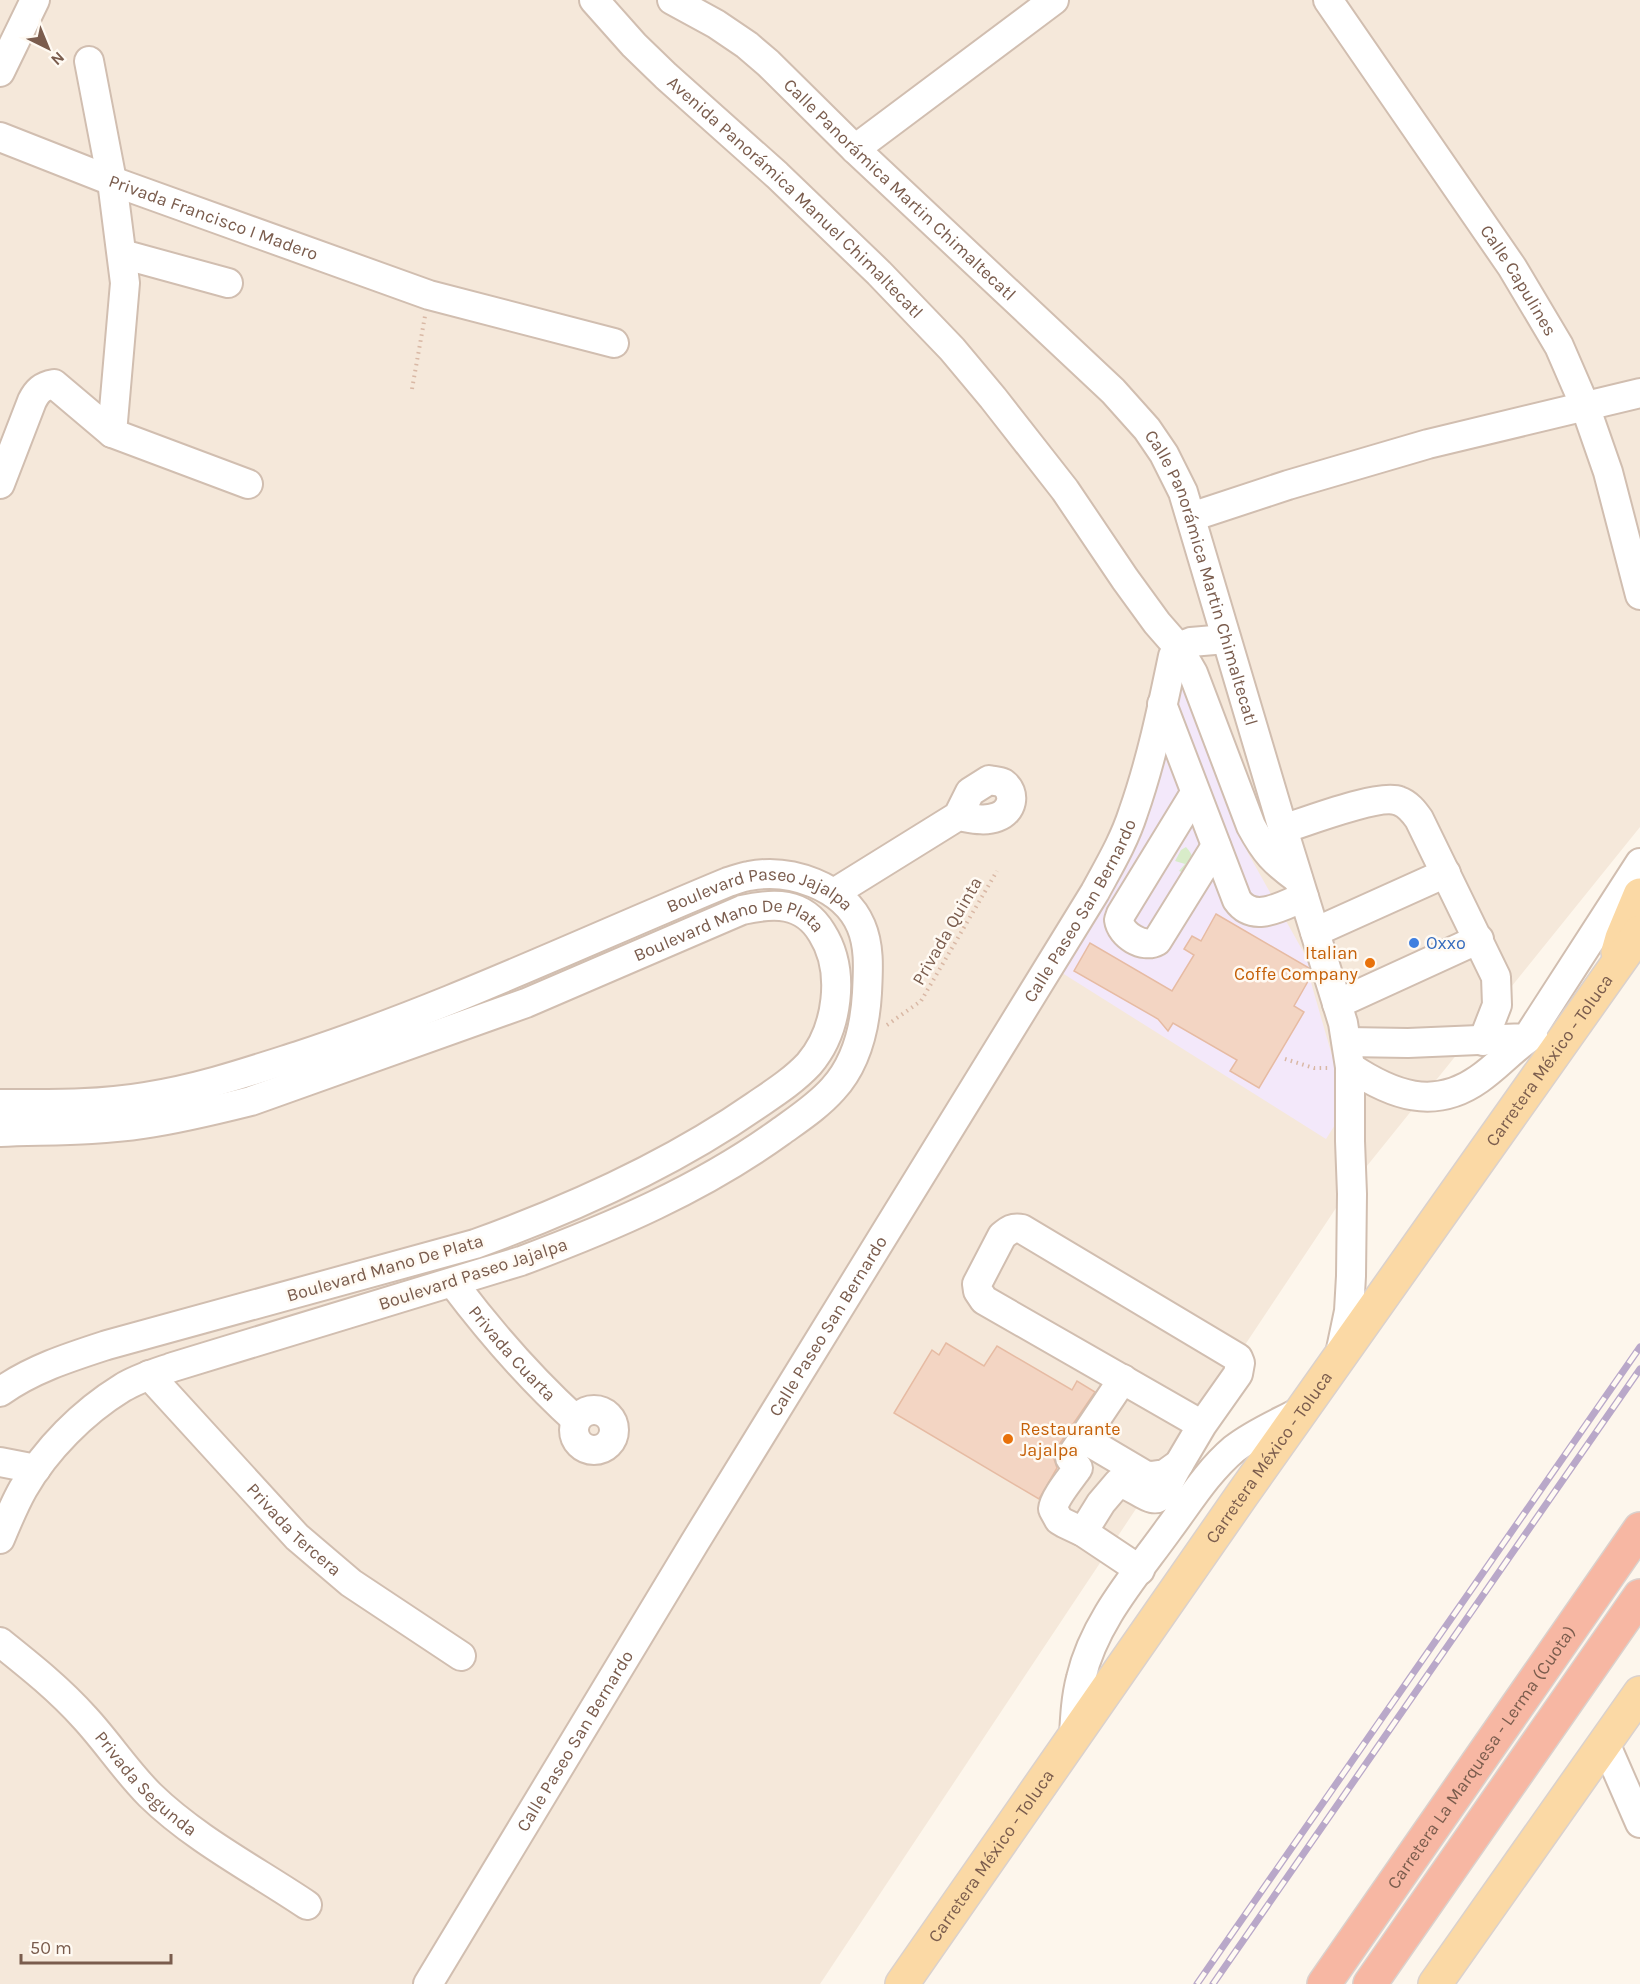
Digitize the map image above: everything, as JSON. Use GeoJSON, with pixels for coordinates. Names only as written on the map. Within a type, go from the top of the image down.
{"type":"FeatureCollection","features":[{"type":"Feature","properties":{"kind":"highway","name":"Carretera La Marquesa - Lerma (Cuota)"},"geometry":{"type":"LineString","coordinates":[[1324,1984],[1640,1529]]}},
{"type":"Feature","properties":{"kind":"highway","name":"Carretera La Marquesa - Lerma (Cuota)"},"geometry":{"type":"LineString","coordinates":[[1370,1984],[1640,1596]]}},
{"type":"Feature","properties":{"kind":"main road","name":"Carretera México - Toluca"},"geometry":{"type":"LineString","coordinates":[[902,1984],[1581,1014],[1626,945],[1637,879]]}},
{"type":"Feature","properties":{"kind":"main road"},"geometry":{"type":"LineString","coordinates":[[1435,1984],[1605,1743],[1636,1707]]}},
{"type":"Feature","properties":{"kind":"street"},"geometry":{"type":"LineString","coordinates":[[0,72],[35,0]]}},
{"type":"Feature","properties":{"kind":"street","name":"Avenida Panorámica Manuel Chimaltecatl"},"geometry":{"type":"LineString","coordinates":[[594,0],[666,76],[777,175],[879,273],[952,349],[993,398],[1065,490],[1137,596],[1178,647],[1193,673],[1251,826],[1262,848],[1301,888]]}},
{"type":"Feature","properties":{"kind":"street","name":"Calle Panorámica Martin Chimaltecatl"},"geometry":{"type":"LineString","coordinates":[[672,0],[716,24],[747,45],[768,63],[855,148],[1093,370],[1132,410],[1164,454],[1183,492],[1337,1004],[1349,1054],[1351,1276],[1349,1311],[1340,1358]]}},
{"type":"Feature","properties":{"kind":"street"},"geometry":{"type":"LineString","coordinates":[[855,148],[1053,0]]}},
{"type":"Feature","properties":{"kind":"street","name":"Calle Capulines"},"geometry":{"type":"LineString","coordinates":[[1328,0],[1385,86],[1512,267],[1559,346],[1585,406],[1631,528],[1639,592]]}},
{"type":"Feature","properties":{"kind":"street"},"geometry":{"type":"LineString","coordinates":[[88,61],[112,181],[125,283],[112,433]]}},
{"type":"Feature","properties":{"kind":"street","name":"Privada Francisco I Madero"},"geometry":{"type":"LineString","coordinates":[[0,137],[112,181],[429,295],[614,343]]}},
{"type":"Feature","properties":{"kind":"street"},"geometry":{"type":"LineString","coordinates":[[123,254],[228,283]]}},
{"type":"Feature","properties":{"kind":"street"},"geometry":{"type":"LineString","coordinates":[[0,484],[37,391],[54,384],[112,433],[248,484]]}},
{"type":"Feature","properties":{"kind":"street"},"geometry":{"type":"LineString","coordinates":[[1191,517],[1288,485],[1418,447],[1640,393]]}},
{"type":"Feature","properties":{"kind":"street"},"geometry":{"type":"LineString","coordinates":[[1178,647],[1191,642],[1226,639]]}},
{"type":"Feature","properties":{"kind":"street","name":"Calle Paseo San Bernardo"},"geometry":{"type":"LineString","coordinates":[[428,1984],[695,1542],[1095,892],[1133,814],[1147,767],[1173,656],[1178,647]]}},
{"type":"Feature","properties":{"kind":"street"},"geometry":{"type":"LineString","coordinates":[[1162,704],[1237,900],[1243,908],[1257,913],[1301,888]]}},
{"type":"Feature","properties":{"kind":"street"},"geometry":{"type":"LineString","coordinates":[[1195,793],[1122,914],[1119,920],[1123,930],[1144,945],[1151,945],[1157,941],[1216,846]]}},
{"type":"Feature","properties":{"kind":"street"},"geometry":{"type":"LineString","coordinates":[[1283,829],[1380,800],[1399,801],[1410,807],[1419,819],[1496,977],[1497,1005],[1483,1041]]}},
{"type":"Feature","properties":{"kind":"street"},"geometry":{"type":"LineString","coordinates":[[834,893],[958,816]]}},
{"type":"Feature","properties":{"kind":"street"},"geometry":{"type":"LineString","coordinates":[[1315,932],[1446,873]]}},
{"type":"Feature","properties":{"kind":"street","name":"Boulevard Paseo Jajalpa"},"geometry":{"type":"LineString","coordinates":[[0,1104],[96,1102],[143,1098],[200,1086],[275,1064],[382,1027],[696,895],[750,876],[772,874],[795,878],[817,884],[834,893],[850,907],[861,926],[867,946],[866,1021],[860,1044],[849,1068],[833,1089],[806,1113],[748,1155],[646,1211],[522,1261],[149,1375],[123,1387],[67,1432],[7,1498],[0,1539]]}},
{"type":"Feature","properties":{"kind":"street"},"geometry":{"type":"LineString","coordinates":[[1527,1038],[1637,879]]}},
{"type":"Feature","properties":{"kind":"street","name":"Boulevard Mano De Plata"},"geometry":{"type":"LineString","coordinates":[[0,1132],[96,1129],[143,1124],[219,1110],[273,1094],[526,1003],[742,910],[767,904],[788,906],[804,914],[818,926],[829,944],[834,965],[836,993],[833,1014],[825,1040],[810,1063],[791,1081],[728,1125],[653,1166],[520,1227],[420,1260],[96,1349],[30,1374],[0,1392]]}},
{"type":"Feature","properties":{"kind":"street"},"geometry":{"type":"LineString","coordinates":[[1337,1004],[1479,939]]}},
{"type":"Feature","properties":{"kind":"street"},"geometry":{"type":"LineString","coordinates":[[515,972],[526,1003]]}},
{"type":"Feature","properties":{"kind":"street"},"geometry":{"type":"LineString","coordinates":[[1349,1054],[1372,1082],[1393,1092],[1415,1097],[1433,1097],[1463,1089],[1478,1080],[1527,1038],[1553,1023],[1581,1014]]}},
{"type":"Feature","properties":{"kind":"street"},"geometry":{"type":"LineString","coordinates":[[1349,1054],[1527,1038]]}},
{"type":"Feature","properties":{"kind":"street"},"geometry":{"type":"LineString","coordinates":[[728,1125],[748,1155]]}},
{"type":"Feature","properties":{"kind":"street"},"geometry":{"type":"LineString","coordinates":[[1083,1532],[1101,1503],[1118,1484],[1128,1485],[1151,1499],[1157,1499],[1162,1495],[1202,1425],[1238,1374],[1240,1363],[1238,1358],[1022,1229],[1008,1230],[1002,1236],[977,1284],[980,1295],[989,1304],[1202,1425]]}},
{"type":"Feature","properties":{"kind":"street","name":"Privada Cuarta"},"geometry":{"type":"LineString","coordinates":[[453,1283],[511,1356],[576,1420]]}},
{"type":"Feature","properties":{"kind":"street","name":"Privada Tercera"},"geometry":{"type":"LineString","coordinates":[[149,1375],[297,1537],[351,1582],[461,1656]]}},
{"type":"Feature","properties":{"kind":"street"},"geometry":{"type":"LineString","coordinates":[[1123,1379],[1070,1458],[1078,1468],[1053,1509],[1059,1520],[1083,1532],[1140,1570]]}},
{"type":"Feature","properties":{"kind":"street"},"geometry":{"type":"LineString","coordinates":[[1074,1736],[1076,1701],[1081,1676],[1102,1623],[1212,1471],[1224,1458],[1252,1438],[1303,1410]]}},
{"type":"Feature","properties":{"kind":"street"},"geometry":{"type":"LineString","coordinates":[[1084,1439],[1145,1475],[1165,1474],[1179,1464]]}},
{"type":"Feature","properties":{"kind":"street"},"geometry":{"type":"LineString","coordinates":[[0,1462],[36,1468]]}},
{"type":"Feature","properties":{"kind":"street"},"geometry":{"type":"LineString","coordinates":[[1067,1484],[1094,1485],[1099,1490],[1101,1503]]}},
{"type":"Feature","properties":{"kind":"street","name":"Privada Segunda"},"geometry":{"type":"LineString","coordinates":[[0,1642],[44,1676],[67,1698],[131,1775],[171,1813],[308,1905]]}},
{"type":"Feature","properties":{"kind":"street"},"geometry":{"type":"LineString","coordinates":[[1605,1743],[1640,1823]]}},
{"type":"Feature","properties":{"kind":"path"},"geometry":{"type":"LineString","coordinates":[[412,389],[429,295]]}},
{"type":"Feature","properties":{"kind":"path","name":"Privada Quinta"},"geometry":{"type":"LineString","coordinates":[[860,1044],[921,1001],[997,871]]}},
{"type":"Feature","properties":{"kind":"path"},"geometry":{"type":"LineString","coordinates":[[1285,1059],[1314,1068],[1349,1054]]}},
{"type":"Feature","properties":{"kind":"shaded area"},"geometry":{"type":"Polygon","coordinates":[[[0,0],[1640,0],[1640,827],[1350,1187],[820,1984],[0,1984],[0,0]]]}},
{"type":"Feature","properties":{"kind":"shaded area"},"geometry":{"type":"Polygon","coordinates":[[[1181,660],[1220,762],[1248,853],[1314,971],[1310,979],[1337,1073],[1340,1117],[1326,1139],[1059,971],[1181,660]]]}},
{"type":"Feature","properties":{"kind":"green space"},"geometry":{"type":"Polygon","coordinates":[[[1186,847],[1194,864],[1193,876],[1179,871],[1185,864],[1175,861],[1181,850],[1186,847]]]}},
{"type":"Feature","properties":{"kind":"building"},"geometry":{"type":"Polygon","coordinates":[[[1216,914],[1309,968],[1311,976],[1294,1006],[1304,1012],[1259,1088],[1230,1071],[1237,1060],[1173,1023],[1168,1031],[1158,1019],[1074,971],[1090,943],[1172,991],[1194,955],[1184,949],[1192,936],[1201,941],[1216,914]]]}},
{"type":"Feature","properties":{"kind":"building","name":"Restaurante Jajalpa"},"geometry":{"type":"Polygon","coordinates":[[[946,1343],[984,1366],[997,1346],[1072,1390],[1077,1381],[1095,1392],[1056,1449],[1054,1459],[1057,1468],[1039,1499],[894,1413],[932,1350],[939,1355],[946,1343]]]}},
{"type":"Feature","properties":{"kind":"railway"},"geometry":{"type":"LineString","coordinates":[[1197,1984],[1640,1347]]}},
{"type":"Feature","properties":{"kind":"railway"},"geometry":{"type":"LineString","coordinates":[[1213,1984],[1640,1369]]}},
{"type":"Feature","properties":{"kind":"place","name":"Oxxo"},"geometry":{"type":"Point","coordinates":[1414,943]}},
{"type":"Feature","properties":{"kind":"place","name":"Italian Coffe Company"},"geometry":{"type":"Point","coordinates":[1370,963]}},
{"type":"Feature","properties":{"kind":"place","name":"Restaurante Jajalpa"},"geometry":{"type":"Point","coordinates":[1008,1439]}}]}
